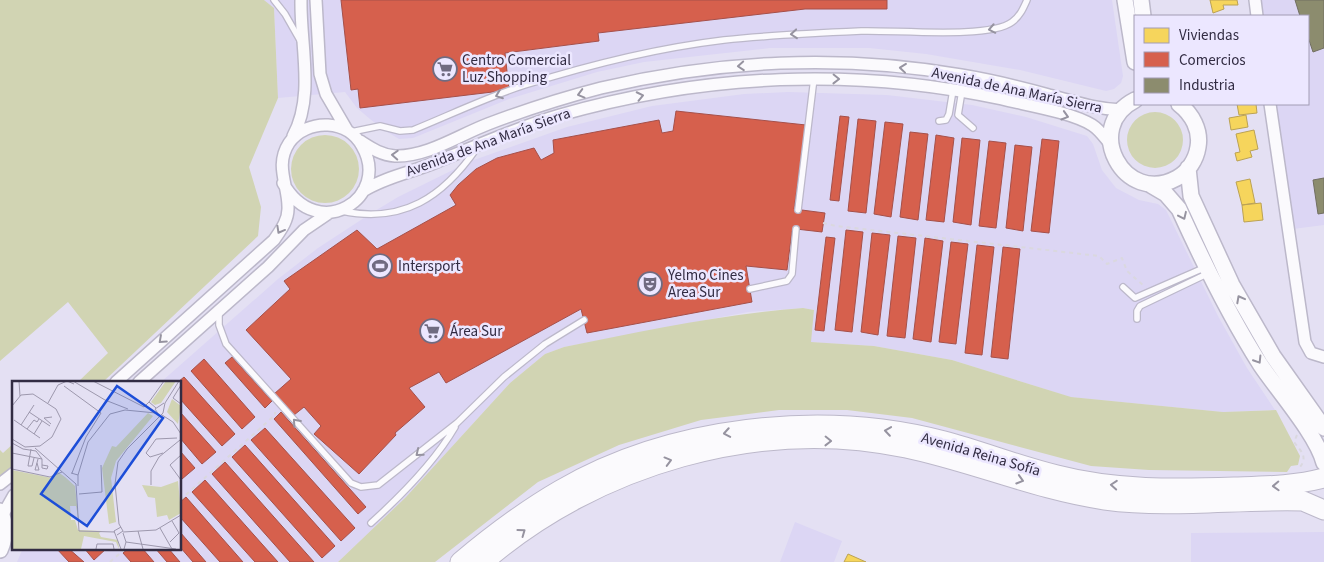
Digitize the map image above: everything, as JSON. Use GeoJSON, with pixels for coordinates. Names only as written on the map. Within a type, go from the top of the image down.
{"type":"FeatureCollection","features":[{"type":"Feature","properties":{"kind":"main road","name":"Avenida Reina Sofía"},"geometry":{"type":"LineString","coordinates":[[460,562],[524,512],[561,489],[606,467],[699,438],[753,428],[861,427],[902,433],[943,441],[1059,476],[1106,485],[1214,488],[1290,486],[1324,480],[1324,500]]}},
{"type":"Feature","properties":{"kind":"main road","name":"Avenida Reina Sofía"},"geometry":{"type":"LineString","coordinates":[[484,562],[528,528],[569,502],[614,481],[660,463],[703,452],[756,442],[862,441],[902,447],[940,455],[1055,491],[1106,500],[1159,504],[1303,501],[1324,510]]}},
{"type":"Feature","properties":{"kind":"street"},"geometry":{"type":"LineString","coordinates":[[117,381],[274,240],[284,225],[288,210],[281,162],[301,121],[304,99],[301,0]]}},
{"type":"Feature","properties":{"kind":"street"},"geometry":{"type":"LineString","coordinates":[[316,0],[320,74],[326,94],[348,131]]}},
{"type":"Feature","properties":{"kind":"street"},"geometry":{"type":"LineString","coordinates":[[1126,0],[1134,55]]}},
{"type":"Feature","properties":{"kind":"street"},"geometry":{"type":"LineString","coordinates":[[1141,0],[1144,15]]}},
{"type":"Feature","properties":{"kind":"street"},"geometry":{"type":"LineString","coordinates":[[1255,0],[1257,15]]}},
{"type":"Feature","properties":{"kind":"street","name":"Avenida de Ana María Sierra"},"geometry":{"type":"LineString","coordinates":[[348,131],[378,153],[395,156],[414,154],[519,112],[602,88],[693,71],[772,64],[840,63],[920,70],[1016,86],[1098,109],[1131,100]]}},
{"type":"Feature","properties":{"kind":"street","name":"Avenida de Ana María Sierra"},"geometry":{"type":"LineString","coordinates":[[363,191],[378,182],[433,164],[480,144],[559,116],[652,93],[728,82],[814,78],[866,79],[957,90],[1015,102],[1081,120],[1100,131],[1111,145]]}},
{"type":"Feature","properties":{"kind":"street"},"geometry":{"type":"LineString","coordinates":[[1131,100],[1115,120],[1111,132],[1113,156],[1123,171],[1137,181],[1148,184],[1173,200],[1208,270],[1260,364],[1315,441],[1324,463]]}},
{"type":"Feature","properties":{"kind":"street"},"geometry":{"type":"LineString","coordinates":[[1148,184],[1171,181],[1188,168],[1198,147],[1198,135],[1189,113],[1180,105]]}},
{"type":"Feature","properties":{"kind":"street"},"geometry":{"type":"LineString","coordinates":[[1270,105],[1305,342],[1311,353],[1324,357]]}},
{"type":"Feature","properties":{"kind":"street"},"geometry":{"type":"LineString","coordinates":[[290,142],[310,127],[335,125],[348,131]]}},
{"type":"Feature","properties":{"kind":"street","name":"Avenida de Ana María Sierra"},"geometry":{"type":"LineString","coordinates":[[140,381],[268,267],[304,230],[353,203],[363,191],[368,179],[369,166],[366,153],[360,141]]}},
{"type":"Feature","properties":{"kind":"street"},"geometry":{"type":"LineString","coordinates":[[1188,168],[1191,196],[1232,285],[1273,356],[1324,428]]}},
{"type":"Feature","properties":{"kind":"street"},"geometry":{"type":"LineString","coordinates":[[284,183],[291,196],[302,206],[315,212],[334,212]]}},
{"type":"Feature","properties":{"kind":"street"},"geometry":{"type":"LineString","coordinates":[[0,484],[12,475]]}},
{"type":"Feature","properties":{"kind":"street"},"geometry":{"type":"LineString","coordinates":[[0,550],[4,536],[1,513],[12,498]]}},
{"type":"Feature","properties":{"kind":"lane"},"geometry":{"type":"LineString","coordinates":[[274,0],[302,44]]}},
{"type":"Feature","properties":{"kind":"lane"},"geometry":{"type":"LineString","coordinates":[[348,131],[380,126],[400,131],[413,130],[524,86],[564,74],[626,58],[722,40],[888,30],[982,31],[998,28],[1012,22],[1022,12],[1026,0]]}},
{"type":"Feature","properties":{"kind":"lane"},"geometry":{"type":"LineString","coordinates":[[798,210],[814,78]]}},
{"type":"Feature","properties":{"kind":"lane"},"geometry":{"type":"LineString","coordinates":[[939,121],[946,120],[950,114],[957,90]]}},
{"type":"Feature","properties":{"kind":"lane"},"geometry":{"type":"LineString","coordinates":[[957,90],[958,115],[974,128]]}},
{"type":"Feature","properties":{"kind":"lane"},"geometry":{"type":"LineString","coordinates":[[334,212],[375,215],[405,209],[425,201],[447,185],[480,144]]}},
{"type":"Feature","properties":{"kind":"lane"},"geometry":{"type":"LineString","coordinates":[[750,289],[787,281],[792,274],[796,229]]}},
{"type":"Feature","properties":{"kind":"lane"},"geometry":{"type":"LineString","coordinates":[[1123,287],[1135,298],[1208,270]]}},
{"type":"Feature","properties":{"kind":"lane"},"geometry":{"type":"LineString","coordinates":[[1137,319],[1137,311],[1140,306],[1208,270]]}},
{"type":"Feature","properties":{"kind":"lane"},"geometry":{"type":"LineString","coordinates":[[219,310],[219,324],[226,344],[351,483],[361,487],[378,486],[457,423],[504,378],[545,344],[584,320]]}},
{"type":"Feature","properties":{"kind":"lane"},"geometry":{"type":"LineString","coordinates":[[371,523],[444,445],[457,423]]}},
{"type":"Feature","properties":{"kind":"path"},"geometry":{"type":"LineString","coordinates":[[823,223],[1099,256],[1107,264],[1122,258],[1132,278],[1146,286]]}},
{"type":"Feature","properties":{"kind":"path"},"geometry":{"type":"LineString","coordinates":[[181,499],[275,415],[276,409],[281,405]]}},
{"type":"Feature","properties":{"kind":"path"},"geometry":{"type":"LineString","coordinates":[[110,562],[124,550]]}},
{"type":"Feature","properties":{"kind":"shaded area","name":"Centro Comercial Luz Shopping"},"geometry":{"type":"Polygon","coordinates":[[[264,0],[1112,0],[1123,76],[1121,83],[1114,89],[1106,91],[1020,70],[926,54],[869,48],[770,48],[644,62],[597,72],[509,99],[413,138],[399,139],[384,130],[357,108],[345,92],[278,98],[274,8],[264,0]]]}},
{"type":"Feature","properties":{"kind":"shaded area"},"geometry":{"type":"Polygon","coordinates":[[[1261,0],[1324,0],[1324,225],[1293,229],[1276,105],[1309,105],[1309,15],[1264,15],[1261,0]]]}},
{"type":"Feature","properties":{"kind":"shaded area","name":"Área Sur"},"geometry":{"type":"Polygon","coordinates":[[[788,92],[887,95],[972,105],[1026,117],[1087,136],[1093,144],[1102,170],[1116,188],[1139,200],[1158,204],[1166,210],[1218,316],[1247,368],[1275,410],[1223,412],[1070,397],[952,360],[874,346],[810,342],[814,310],[803,308],[748,312],[564,347],[545,354],[510,383],[406,497],[338,562],[17,562],[22,550],[181,550],[181,381],[162,381],[278,279],[318,248],[370,214],[398,197],[471,161],[567,127],[652,106],[744,94],[788,92]]]}},
{"type":"Feature","properties":{"kind":"shaded area"},"geometry":{"type":"Polygon","coordinates":[[[795,522],[842,541],[834,562],[780,562],[795,522]]]}},
{"type":"Feature","properties":{"kind":"shaded area"},"geometry":{"type":"Polygon","coordinates":[[[1324,532],[1324,562],[1191,562],[1191,533],[1324,532]]]}},
{"type":"Feature","properties":{"kind":"green space"},"geometry":{"type":"Polygon","coordinates":[[[0,0],[264,0],[274,8],[278,98],[249,167],[261,207],[258,236],[104,381],[79,381],[108,353],[68,302],[0,361],[0,0]]]}},
{"type":"Feature","properties":{"kind":"green space"},"geometry":{"type":"Polygon","coordinates":[[[1149,112],[1161,112],[1171,116],[1179,124],[1183,140],[1179,156],[1171,164],[1161,168],[1149,168],[1139,164],[1131,156],[1127,146],[1127,134],[1131,124],[1139,116],[1149,112]]]}},
{"type":"Feature","properties":{"kind":"green space"},"geometry":{"type":"Polygon","coordinates":[[[318,135],[332,135],[344,140],[354,150],[359,162],[359,176],[354,188],[344,198],[332,203],[318,203],[306,198],[296,188],[291,176],[291,162],[296,150],[306,140],[318,135]]]}},
{"type":"Feature","properties":{"kind":"green space"},"geometry":{"type":"Polygon","coordinates":[[[803,308],[814,310],[811,342],[874,346],[952,360],[1071,397],[1223,412],[1276,410],[1300,456],[1298,465],[1291,466],[1287,472],[1149,470],[1091,466],[912,418],[847,410],[779,410],[701,420],[619,445],[538,482],[435,562],[338,562],[406,497],[510,383],[545,354],[564,347],[683,324],[743,314],[803,308]]]}},
{"type":"Feature","properties":{"kind":"green space"},"geometry":{"type":"Polygon","coordinates":[[[12,445],[12,468],[0,477],[0,450],[3,453],[12,445]]]}},
{"type":"Feature","properties":{"kind":"building: Viviendas"},"geometry":{"type":"Polygon","coordinates":[[[1210,0],[1237,0],[1238,5],[1223,5],[1224,9],[1213,13],[1210,0]]]}},
{"type":"Feature","properties":{"kind":"building: Viviendas"},"geometry":{"type":"Polygon","coordinates":[[[1237,105],[1256,105],[1257,113],[1239,115],[1237,105]]]}},
{"type":"Feature","properties":{"kind":"building: Viviendas"},"geometry":{"type":"Polygon","coordinates":[[[1246,115],[1248,127],[1231,130],[1229,118],[1246,115]]]}},
{"type":"Feature","properties":{"kind":"building: Viviendas"},"geometry":{"type":"Polygon","coordinates":[[[1254,130],[1258,149],[1250,151],[1252,157],[1237,161],[1235,153],[1240,152],[1236,134],[1254,130]]]}},
{"type":"Feature","properties":{"kind":"building: Viviendas"},"geometry":{"type":"Polygon","coordinates":[[[1250,179],[1255,203],[1242,205],[1236,182],[1250,179]]]}},
{"type":"Feature","properties":{"kind":"building: Viviendas"},"geometry":{"type":"Polygon","coordinates":[[[1261,203],[1263,220],[1244,222],[1242,205],[1261,203]]]}},
{"type":"Feature","properties":{"kind":"building: Viviendas"},"geometry":{"type":"Polygon","coordinates":[[[848,554],[866,562],[844,562],[848,554]]]}},
{"type":"Feature","properties":{"kind":"building: Comercios"},"geometry":{"type":"Polygon","coordinates":[[[341,0],[887,0],[887,9],[805,9],[598,33],[599,41],[505,53],[509,90],[360,108],[358,89],[351,90],[341,0]]]}},
{"type":"Feature","properties":{"kind":"building: Comercios"},"geometry":{"type":"Polygon","coordinates":[[[676,111],[806,125],[794,209],[825,213],[822,232],[796,229],[792,231],[787,270],[746,266],[752,302],[587,333],[581,309],[446,383],[439,372],[409,388],[425,407],[395,433],[396,435],[359,474],[314,434],[321,426],[304,407],[294,415],[274,394],[291,379],[246,330],[290,289],[284,281],[357,230],[377,249],[456,205],[450,195],[458,185],[476,169],[497,158],[534,148],[541,160],[554,153],[553,140],[659,120],[662,133],[673,131],[676,111]]]}},
{"type":"Feature","properties":{"kind":"building: Comercios"},"geometry":{"type":"Polygon","coordinates":[[[840,116],[849,117],[839,201],[830,200],[840,116]]]}},
{"type":"Feature","properties":{"kind":"building: Comercios"},"geometry":{"type":"Polygon","coordinates":[[[858,119],[876,121],[866,213],[848,211],[858,119]]]}},
{"type":"Feature","properties":{"kind":"building: Comercios"},"geometry":{"type":"Polygon","coordinates":[[[885,122],[903,124],[891,217],[874,214],[885,122]]]}},
{"type":"Feature","properties":{"kind":"building: Comercios"},"geometry":{"type":"Polygon","coordinates":[[[910,132],[928,134],[918,220],[900,217],[910,132]]]}},
{"type":"Feature","properties":{"kind":"building: Comercios"},"geometry":{"type":"Polygon","coordinates":[[[936,135],[954,138],[944,222],[926,220],[936,135]]]}},
{"type":"Feature","properties":{"kind":"building: Comercios"},"geometry":{"type":"Polygon","coordinates":[[[962,138],[980,140],[971,225],[953,222],[962,138]]]}},
{"type":"Feature","properties":{"kind":"building: Comercios"},"geometry":{"type":"Polygon","coordinates":[[[1042,139],[1059,141],[1049,233],[1031,231],[1042,139]]]}},
{"type":"Feature","properties":{"kind":"building: Comercios"},"geometry":{"type":"Polygon","coordinates":[[[989,141],[1006,143],[996,228],[979,226],[989,141]]]}},
{"type":"Feature","properties":{"kind":"building: Comercios"},"geometry":{"type":"Polygon","coordinates":[[[1015,145],[1032,147],[1023,231],[1006,228],[1015,145]]]}},
{"type":"Feature","properties":{"kind":"building: Comercios"},"geometry":{"type":"Polygon","coordinates":[[[846,230],[863,232],[852,332],[835,330],[846,230]]]}},
{"type":"Feature","properties":{"kind":"building: Comercios"},"geometry":{"type":"Polygon","coordinates":[[[872,233],[890,235],[878,335],[861,332],[872,233]]]}},
{"type":"Feature","properties":{"kind":"building: Comercios"},"geometry":{"type":"Polygon","coordinates":[[[898,236],[916,238],[905,338],[887,336],[898,236]]]}},
{"type":"Feature","properties":{"kind":"building: Comercios"},"geometry":{"type":"Polygon","coordinates":[[[826,237],[835,238],[824,331],[815,330],[826,237]]]}},
{"type":"Feature","properties":{"kind":"building: Comercios"},"geometry":{"type":"Polygon","coordinates":[[[925,238],[943,241],[931,342],[913,339],[925,238]]]}},
{"type":"Feature","properties":{"kind":"building: Comercios"},"geometry":{"type":"Polygon","coordinates":[[[951,242],[968,244],[956,344],[939,342],[951,242]]]}},
{"type":"Feature","properties":{"kind":"building: Comercios"},"geometry":{"type":"Polygon","coordinates":[[[977,245],[994,247],[982,355],[965,353],[977,245]]]}},
{"type":"Feature","properties":{"kind":"building: Comercios"},"geometry":{"type":"Polygon","coordinates":[[[1003,247],[1020,249],[1008,359],[991,357],[1003,247]]]}},
{"type":"Feature","properties":{"kind":"building: Comercios"},"geometry":{"type":"Polygon","coordinates":[[[232,357],[272,401],[265,408],[225,363],[232,357]]]}},
{"type":"Feature","properties":{"kind":"building: Comercios"},"geometry":{"type":"Polygon","coordinates":[[[204,359],[255,417],[242,429],[191,371],[204,359]]]}},
{"type":"Feature","properties":{"kind":"building: Comercios"},"geometry":{"type":"Polygon","coordinates":[[[184,377],[235,434],[222,446],[181,400],[181,381],[179,381],[184,377]]]}},
{"type":"Feature","properties":{"kind":"building: Comercios"},"geometry":{"type":"Polygon","coordinates":[[[281,412],[366,507],[358,514],[274,419],[281,412]]]}},
{"type":"Feature","properties":{"kind":"building: Comercios"},"geometry":{"type":"Polygon","coordinates":[[[181,413],[216,452],[202,464],[181,439],[181,413]]]}},
{"type":"Feature","properties":{"kind":"building: Comercios"},"geometry":{"type":"Polygon","coordinates":[[[265,428],[355,528],[341,541],[251,440],[265,428]]]}},
{"type":"Feature","properties":{"kind":"building: Comercios"},"geometry":{"type":"Polygon","coordinates":[[[245,445],[335,546],[322,558],[232,457],[245,445]]]}},
{"type":"Feature","properties":{"kind":"building: Comercios"},"geometry":{"type":"Polygon","coordinates":[[[181,452],[195,468],[181,478],[181,452]]]}},
{"type":"Feature","properties":{"kind":"building: Comercios"},"geometry":{"type":"Polygon","coordinates":[[[225,462],[314,562],[290,562],[212,474],[225,462]]]}},
{"type":"Feature","properties":{"kind":"building: Comercios"},"geometry":{"type":"Polygon","coordinates":[[[205,480],[278,562],[255,562],[192,492],[205,480]]]}},
{"type":"Feature","properties":{"kind":"building: Comercios"},"geometry":{"type":"Polygon","coordinates":[[[186,497],[243,562],[220,562],[181,518],[181,501],[186,497]]]}},
{"type":"Feature","properties":{"kind":"building: Comercios"},"geometry":{"type":"Polygon","coordinates":[[[181,533],[206,562],[193,562],[181,548],[181,533]]]}},
{"type":"Feature","properties":{"kind":"building: Comercios"},"geometry":{"type":"Polygon","coordinates":[[[58,550],[70,550],[84,562],[69,562],[58,550]]]}},
{"type":"Feature","properties":{"kind":"building: Comercios"},"geometry":{"type":"Polygon","coordinates":[[[86,550],[105,550],[94,560],[86,550]]]}},
{"type":"Feature","properties":{"kind":"building: Comercios"},"geometry":{"type":"Polygon","coordinates":[[[127,550],[144,550],[154,562],[131,562],[123,553],[127,550]]]}},
{"type":"Feature","properties":{"kind":"building: Comercios"},"geometry":{"type":"Polygon","coordinates":[[[157,550],[170,550],[180,562],[167,562],[157,550]]]}},
{"type":"Feature","properties":{"kind":"building: Industria"},"geometry":{"type":"Polygon","coordinates":[[[1295,0],[1324,0],[1324,48],[1313,52],[1309,40],[1309,15],[1300,15],[1295,0]]]}},
{"type":"Feature","properties":{"kind":"building: Industria"},"geometry":{"type":"Polygon","coordinates":[[[1324,178],[1324,213],[1318,214],[1313,180],[1324,178]]]}},
{"type":"Feature","properties":{"kind":"place","name":"Centro Comercial Luz Shopping"},"geometry":{"type":"Point","coordinates":[445,69]}},
{"type":"Feature","properties":{"kind":"place","name":"Intersport"},"geometry":{"type":"Point","coordinates":[380,266]}},
{"type":"Feature","properties":{"kind":"place","name":"Yelmo Cines Area Sur"},"geometry":{"type":"Point","coordinates":[650,284]}},
{"type":"Feature","properties":{"kind":"place","name":"Área Sur"},"geometry":{"type":"Point","coordinates":[432,331]}}]}
